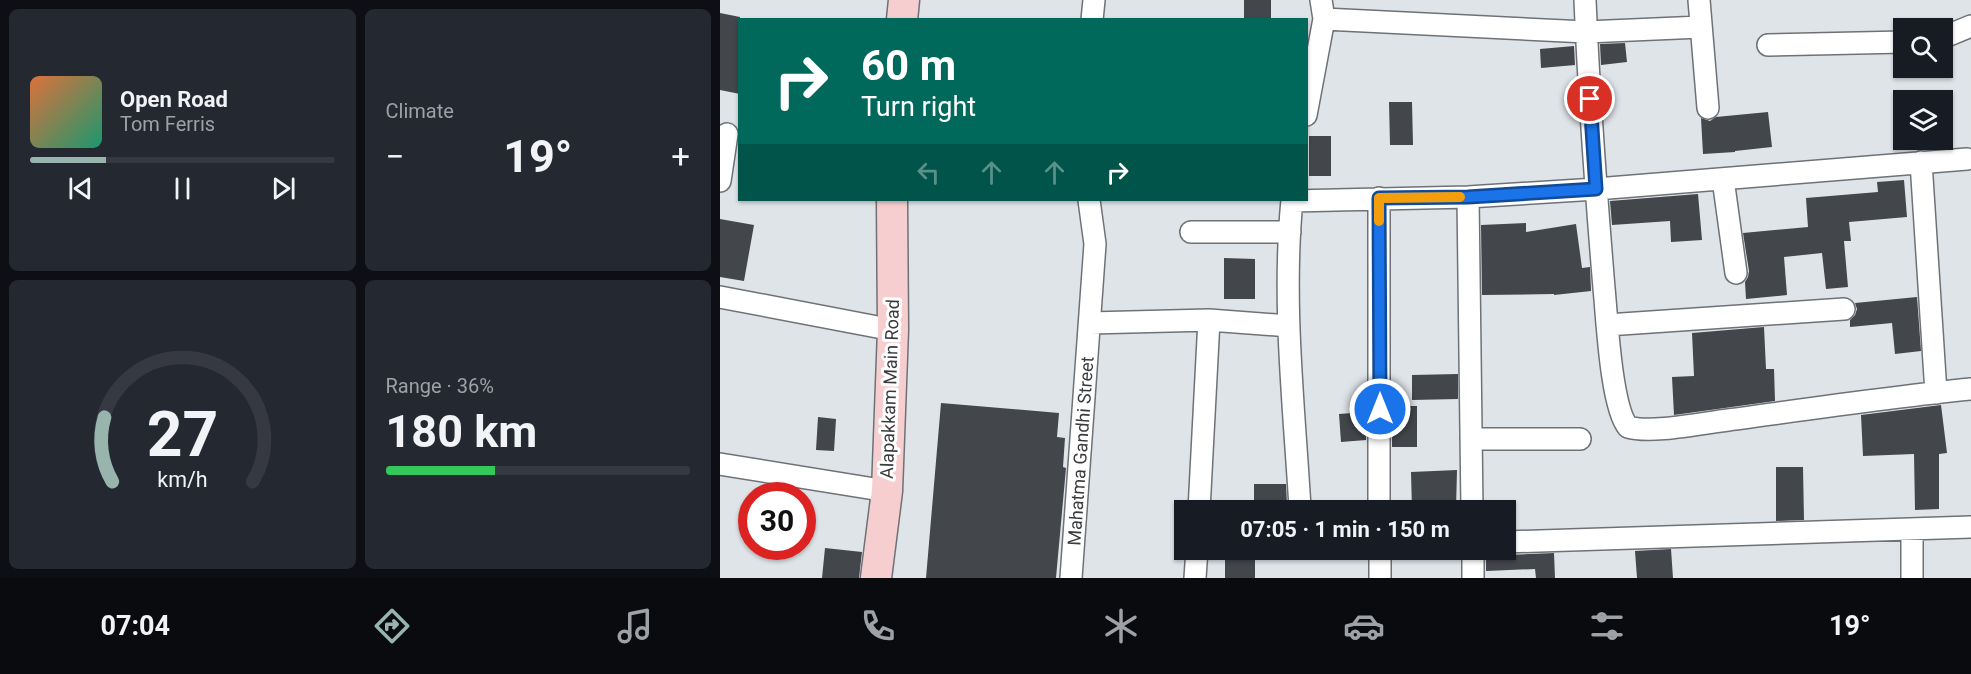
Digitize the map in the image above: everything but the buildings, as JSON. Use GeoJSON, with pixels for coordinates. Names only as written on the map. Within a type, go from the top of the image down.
{"type":"FeatureCollection","features":[{"type":"Feature","properties":{"kind":"main road"},"geometry":{"type":"LineString","coordinates":[[902,18],[904,0]]}},
{"type":"Feature","properties":{"kind":"main road","name":"Alapakkam Main Road"},"geometry":{"type":"LineString","coordinates":[[876,578],[887,491],[893,330],[892,201]]}},
{"type":"Feature","properties":{"kind":"street"},"geometry":{"type":"LineString","coordinates":[[1092,18],[1094,0]]}},
{"type":"Feature","properties":{"kind":"street"},"geometry":{"type":"LineString","coordinates":[[1585,0],[1596,189],[1609,351],[1621,415],[1628,427],[1636,430],[1695,424],[1971,389]]}},
{"type":"Feature","properties":{"kind":"street"},"geometry":{"type":"LineString","coordinates":[[1699,0],[1708,108]]}},
{"type":"Feature","properties":{"kind":"street"},"geometry":{"type":"LineString","coordinates":[[1308,93],[1311,60],[1323,10],[1586,32],[1701,27]]}},
{"type":"Feature","properties":{"kind":"street"},"geometry":{"type":"LineString","coordinates":[[1953,33],[1971,26]]}},
{"type":"Feature","properties":{"kind":"street"},"geometry":{"type":"LineString","coordinates":[[1768,45],[1893,42]]}},
{"type":"Feature","properties":{"kind":"street"},"geometry":{"type":"LineString","coordinates":[[720,181],[727,134]]}},
{"type":"Feature","properties":{"kind":"street"},"geometry":{"type":"LineString","coordinates":[[1308,200],[1468,197],[1967,159]]}},
{"type":"Feature","properties":{"kind":"street"},"geometry":{"type":"LineString","coordinates":[[1921,162],[1936,393]]}},
{"type":"Feature","properties":{"kind":"street"},"geometry":{"type":"LineString","coordinates":[[1723,179],[1736,273]]}},
{"type":"Feature","properties":{"kind":"street"},"geometry":{"type":"LineString","coordinates":[[1468,197],[1472,500]]}},
{"type":"Feature","properties":{"kind":"street"},"geometry":{"type":"LineString","coordinates":[[1379,198],[1379,500]]}},
{"type":"Feature","properties":{"kind":"street","name":"Mahatma Gandhi Street"},"geometry":{"type":"LineString","coordinates":[[1071,578],[1095,244],[1089,201]]}},
{"type":"Feature","properties":{"kind":"street"},"geometry":{"type":"LineString","coordinates":[[1292,201],[1289,326],[1300,500]]}},
{"type":"Feature","properties":{"kind":"street"},"geometry":{"type":"LineString","coordinates":[[1191,232],[1290,232]]}},
{"type":"Feature","properties":{"kind":"street"},"geometry":{"type":"LineString","coordinates":[[720,297],[893,330]]}},
{"type":"Feature","properties":{"kind":"street"},"geometry":{"type":"LineString","coordinates":[[1607,325],[1844,309]]}},
{"type":"Feature","properties":{"kind":"street"},"geometry":{"type":"LineString","coordinates":[[1200,500],[1209,321]]}},
{"type":"Feature","properties":{"kind":"street"},"geometry":{"type":"LineString","coordinates":[[1090,323],[1209,321],[1289,326]]}},
{"type":"Feature","properties":{"kind":"street"},"geometry":{"type":"LineString","coordinates":[[1472,439],[1580,439]]}},
{"type":"Feature","properties":{"kind":"street"},"geometry":{"type":"LineString","coordinates":[[720,464],[887,491]]}},
{"type":"Feature","properties":{"kind":"street"},"geometry":{"type":"LineString","coordinates":[[1516,542],[1971,527]]}},
{"type":"Feature","properties":{"kind":"street"},"geometry":{"type":"LineString","coordinates":[[1912,529],[1912,578]]}},
{"type":"Feature","properties":{"kind":"street"},"geometry":{"type":"LineString","coordinates":[[1195,578],[1196,560]]}},
{"type":"Feature","properties":{"kind":"street"},"geometry":{"type":"LineString","coordinates":[[1380,560],[1380,578]]}},
{"type":"Feature","properties":{"kind":"street"},"geometry":{"type":"LineString","coordinates":[[1473,560],[1473,578]]}},
{"type":"Feature","properties":{"kind":"slow traffic"},"geometry":{"type":"LineString","coordinates":[[1379,221],[1379,198],[1460,197]]}},
{"type":"Feature","properties":{"kind":"route"},"geometry":{"type":"LineString","coordinates":[[1380,409],[1379,198],[1468,197],[1596,189],[1590,99]]}}]}
